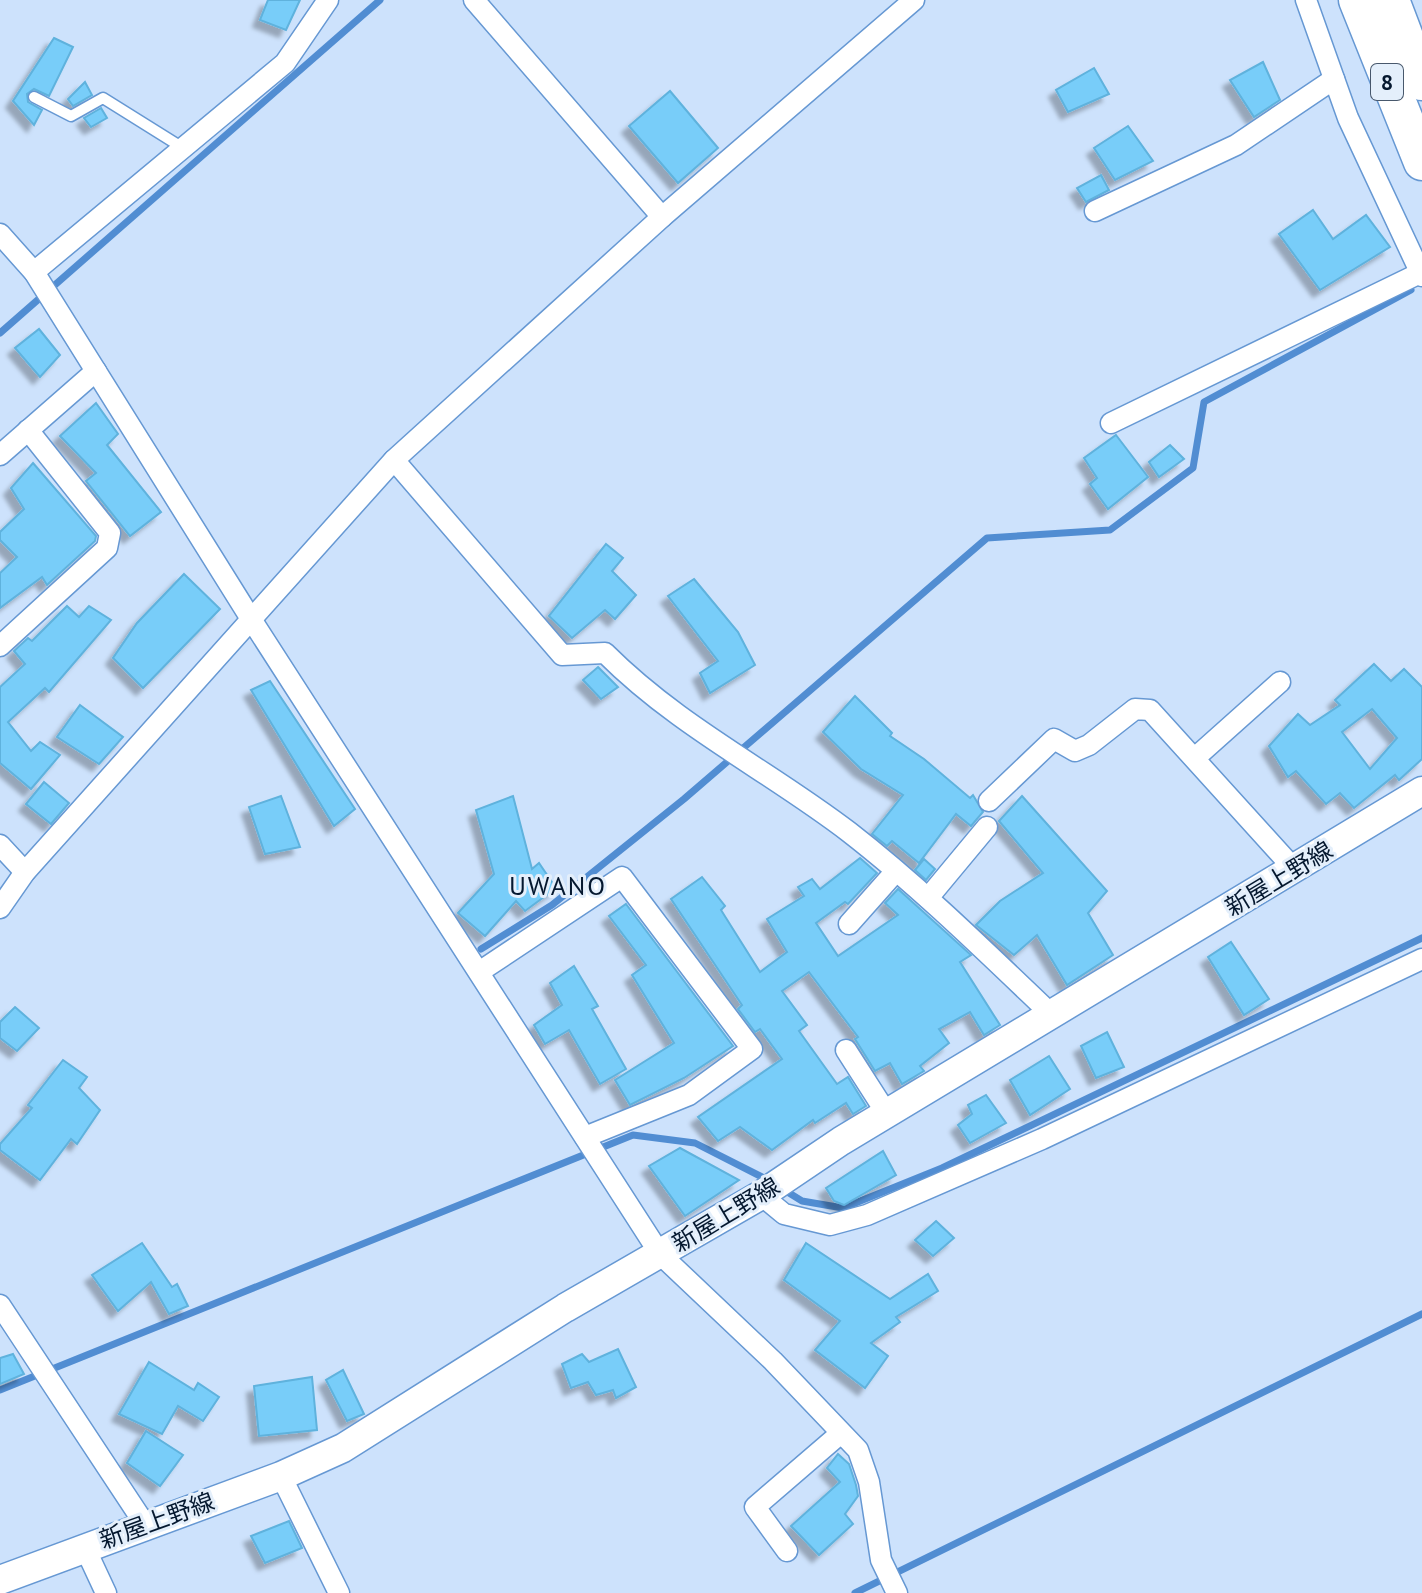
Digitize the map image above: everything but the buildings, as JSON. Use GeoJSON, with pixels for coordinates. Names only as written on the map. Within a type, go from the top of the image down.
{"type":"FeatureCollection","features":[{"type":"Feature","properties":{"kind":"highway","name":"8"},"geometry":{"type":"LineString","coordinates":[[1357,0],[1422,162]]}},
{"type":"Feature","properties":{"kind":"highway","name":"8"},"geometry":{"type":"LineString","coordinates":[[1391,0],[1422,82]]}},
{"type":"Feature","properties":{"kind":"main road","name":"新屋上野線"},"geometry":{"type":"LineString","coordinates":[[0,1580],[281,1476],[343,1448],[565,1308],[761,1195],[887,1114],[1422,791]]}},
{"type":"Feature","properties":{"kind":"street"},"geometry":{"type":"LineString","coordinates":[[34,272],[285,63],[328,0]]}},
{"type":"Feature","properties":{"kind":"street"},"geometry":{"type":"LineString","coordinates":[[474,0],[662,217]]}},
{"type":"Feature","properties":{"kind":"street"},"geometry":{"type":"LineString","coordinates":[[0,908],[25,872],[394,460],[662,217],[914,0]]}},
{"type":"Feature","properties":{"kind":"street"},"geometry":{"type":"LineString","coordinates":[[1111,423],[1421,274],[1348,118],[1306,0]]}},
{"type":"Feature","properties":{"kind":"street"},"geometry":{"type":"LineString","coordinates":[[1095,211],[1236,145],[1334,79]]}},
{"type":"Feature","properties":{"kind":"street"},"geometry":{"type":"LineString","coordinates":[[0,234],[34,272],[251,619],[660,1254],[858,1450],[869,1482],[881,1560],[897,1593]]}},
{"type":"Feature","properties":{"kind":"street"},"geometry":{"type":"LineString","coordinates":[[0,455],[96,371]]}},
{"type":"Feature","properties":{"kind":"street"},"geometry":{"type":"LineString","coordinates":[[0,646],[107,548],[110,533],[28,430]]}},
{"type":"Feature","properties":{"kind":"street"},"geometry":{"type":"LineString","coordinates":[[394,460],[562,655],[605,653],[644,693],[848,831],[928,898],[1052,1015]]}},
{"type":"Feature","properties":{"kind":"street"},"geometry":{"type":"LineString","coordinates":[[1196,757],[1280,682]]}},
{"type":"Feature","properties":{"kind":"street"},"geometry":{"type":"LineString","coordinates":[[989,801],[1054,739],[1075,751],[1089,745],[1135,709],[1150,710],[1196,757],[1295,870]]}},
{"type":"Feature","properties":{"kind":"street"},"geometry":{"type":"LineString","coordinates":[[928,898],[987,827]]}},
{"type":"Feature","properties":{"kind":"street"},"geometry":{"type":"LineString","coordinates":[[0,845],[25,872]]}},
{"type":"Feature","properties":{"kind":"street"},"geometry":{"type":"LineString","coordinates":[[849,924],[896,871]]}},
{"type":"Feature","properties":{"kind":"street"},"geometry":{"type":"LineString","coordinates":[[479,972],[622,877],[752,1049],[689,1095],[585,1137]]}},
{"type":"Feature","properties":{"kind":"street"},"geometry":{"type":"LineString","coordinates":[[761,1195],[784,1214],[830,1225],[867,1215],[1042,1139],[1422,959]]}},
{"type":"Feature","properties":{"kind":"street"},"geometry":{"type":"LineString","coordinates":[[846,1050],[887,1114]]}},
{"type":"Feature","properties":{"kind":"street"},"geometry":{"type":"LineString","coordinates":[[0,1305],[146,1526]]}},
{"type":"Feature","properties":{"kind":"street"},"geometry":{"type":"LineString","coordinates":[[787,1551],[755,1507],[841,1433]]}},
{"type":"Feature","properties":{"kind":"street"},"geometry":{"type":"LineString","coordinates":[[281,1476],[339,1593]]}},
{"type":"Feature","properties":{"kind":"street"},"geometry":{"type":"LineString","coordinates":[[85,1548],[106,1593]]}},
{"type":"Feature","properties":{"kind":"lane"},"geometry":{"type":"LineString","coordinates":[[34,97],[71,116],[103,98],[183,148]]}},
{"type":"Feature","properties":{"kind":"waterway"},"geometry":{"type":"LineString","coordinates":[[0,333],[380,0]]}},
{"type":"Feature","properties":{"kind":"waterway"},"geometry":{"type":"LineString","coordinates":[[481,949],[552,905],[684,799],[987,538],[1110,530],[1193,468],[1204,402],[1411,290]]}},
{"type":"Feature","properties":{"kind":"waterway"},"geometry":{"type":"LineString","coordinates":[[781,1188],[802,1201],[843,1208],[942,1168],[1422,938]]}},
{"type":"Feature","properties":{"kind":"waterway"},"geometry":{"type":"LineString","coordinates":[[0,1390],[633,1135],[695,1143],[770,1181]]}},
{"type":"Feature","properties":{"kind":"waterway"},"geometry":{"type":"LineString","coordinates":[[855,1593],[1422,1314]]}},
{"type":"Feature","properties":{"kind":"district","name":"UWANO"},"geometry":{"type":"Point","coordinates":[558,886]}}]}
